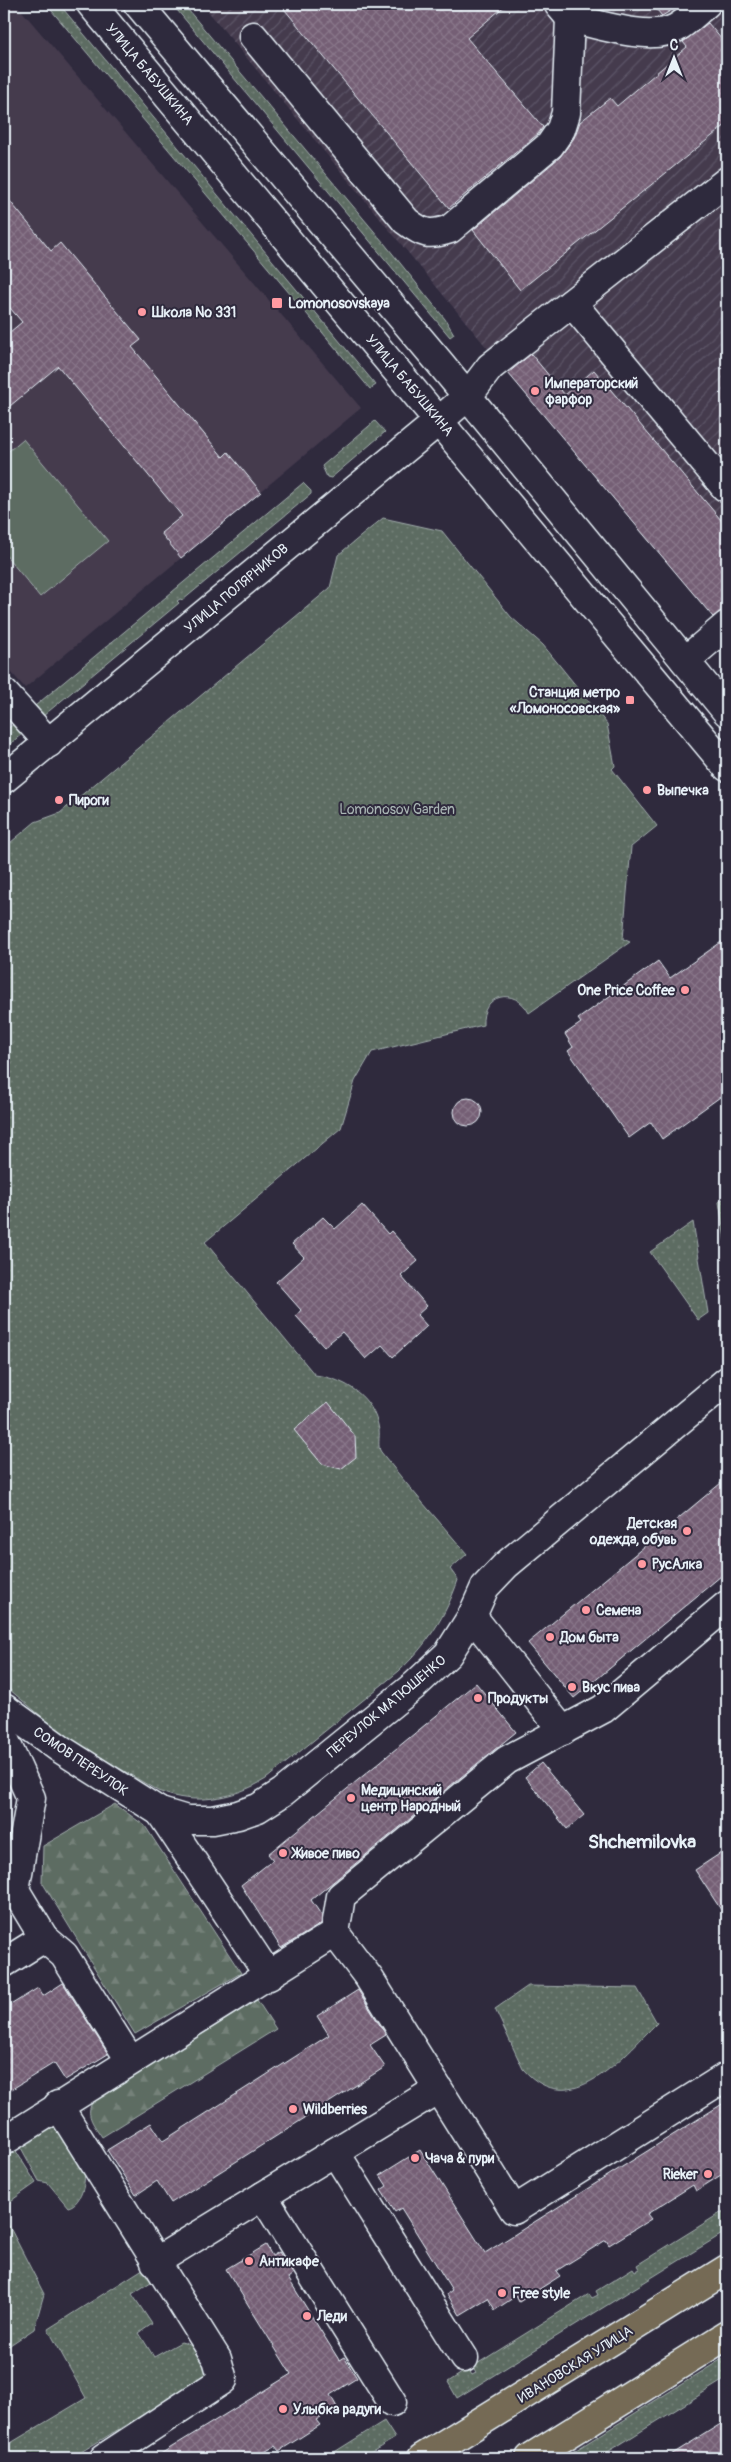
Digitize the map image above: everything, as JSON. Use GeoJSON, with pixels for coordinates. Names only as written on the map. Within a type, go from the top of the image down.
{"type":"FeatureCollection","features":[{"type":"Feature","properties":{"kind":"main road","name":"ИВАНОВСКАЯ УЛИЦА"},"geometry":{"type":"LineString","coordinates":[[422,2458],[727,2269]]}},
{"type":"Feature","properties":{"kind":"main road"},"geometry":{"type":"LineString","coordinates":[[530,2458],[727,2335]]}},
{"type":"Feature","properties":{"kind":"street","name":"УЛИЦА БАБУШКИНА"},"geometry":{"type":"LineString","coordinates":[[91,4],[440,420],[727,767]]}},
{"type":"Feature","properties":{"kind":"street"},"geometry":{"type":"LineString","coordinates":[[138,4],[468,396],[727,712]]}},
{"type":"Feature","properties":{"kind":"street"},"geometry":{"type":"LineString","coordinates":[[253,36],[406,221],[420,231],[433,234],[450,229],[550,145],[561,129],[566,113],[564,11],[648,34],[663,33],[676,28],[706,4]]}},
{"type":"Feature","properties":{"kind":"street","name":"УЛИЦА ПОЛЯРНИКОВ"},"geometry":{"type":"LineString","coordinates":[[4,779],[440,420],[468,396],[490,367],[727,181]]}},
{"type":"Feature","properties":{"kind":"street"},"geometry":{"type":"LineString","coordinates":[[572,303],[726,487]]}},
{"type":"Feature","properties":{"kind":"street"},"geometry":{"type":"LineString","coordinates":[[685,660],[727,625]]}},
{"type":"Feature","properties":{"kind":"street"},"geometry":{"type":"LineString","coordinates":[[4,694],[49,743]]}},
{"type":"Feature","properties":{"kind":"street","name":"ПЕРЕУЛОК МАТЮШЕНКО"},"geometry":{"type":"LineString","coordinates":[[160,1812],[186,1820],[213,1820],[258,1808],[283,1792],[415,1685],[448,1654],[472,1616],[485,1588],[506,1566],[724,1390]]}},
{"type":"Feature","properties":{"kind":"street"},"geometry":{"type":"LineString","coordinates":[[727,1605],[603,1708],[507,1760],[341,1896],[335,1933],[369,1978],[514,2210],[727,2076]]}},
{"type":"Feature","properties":{"kind":"street"},"geometry":{"type":"LineString","coordinates":[[472,1616],[563,1731]]}},
{"type":"Feature","properties":{"kind":"street","name":"СОМОВ ПЕРЕУЛОК"},"geometry":{"type":"LineString","coordinates":[[4,1708],[59,1748],[160,1812]]}},
{"type":"Feature","properties":{"kind":"street"},"geometry":{"type":"LineString","coordinates":[[4,1738],[31,1798],[10,1894],[44,1938],[64,1956],[130,2060]]}},
{"type":"Feature","properties":{"kind":"street"},"geometry":{"type":"LineString","coordinates":[[160,1812],[269,1976]]}},
{"type":"Feature","properties":{"kind":"street"},"geometry":{"type":"LineString","coordinates":[[4,2141],[58,2105],[269,1976],[335,1933]]}},
{"type":"Feature","properties":{"kind":"street"},"geometry":{"type":"LineString","coordinates":[[4,1963],[44,1938]]}},
{"type":"Feature","properties":{"kind":"street"},"geometry":{"type":"LineString","coordinates":[[155,2262],[438,2089]]}},
{"type":"Feature","properties":{"kind":"street"},"geometry":{"type":"LineString","coordinates":[[58,2105],[217,2359],[224,2380],[104,2458]]}},
{"type":"Feature","properties":{"kind":"street"},"geometry":{"type":"LineString","coordinates":[[335,2152],[464,2358]]}},
{"type":"Feature","properties":{"kind":"street"},"geometry":{"type":"LineString","coordinates":[[263,2196],[392,2402]]}},
{"type":"Feature","properties":{"kind":"shaded area","name":"Школа № 331"},"geometry":{"type":"Polygon","coordinates":[[[4,4],[16,4],[361,408],[25,688],[4,664],[4,4]]]}},
{"type":"Feature","properties":{"kind":"shaded area"},"geometry":{"type":"Polygon","coordinates":[[[202,4],[727,4],[727,607],[714,618],[546,419],[202,4]]]}},
{"type":"Feature","properties":{"kind":"green space"},"geometry":{"type":"Polygon","coordinates":[[[46,4],[59,4],[376,385],[370,389],[46,4]]]}},
{"type":"Feature","properties":{"kind":"green space"},"geometry":{"type":"Polygon","coordinates":[[[172,4],[183,4],[384,243],[445,319],[454,334],[450,337],[172,4]]]}},
{"type":"Feature","properties":{"kind":"green space"},"geometry":{"type":"Polygon","coordinates":[[[375,421],[385,432],[331,478],[327,477],[322,466],[375,421]]]}},
{"type":"Feature","properties":{"kind":"green space"},"geometry":{"type":"Polygon","coordinates":[[[23,439],[108,541],[40,597],[4,553],[4,455],[23,439]]]}},
{"type":"Feature","properties":{"kind":"green space"},"geometry":{"type":"Polygon","coordinates":[[[303,483],[311,491],[311,494],[183,600],[177,601],[179,603],[43,716],[34,710],[35,706],[303,483]]]}},
{"type":"Feature","properties":{"kind":"green space","name":"Lomonosov Garden"},"geometry":{"type":"Polygon","coordinates":[[[383,518],[442,531],[511,617],[543,645],[607,724],[615,766],[612,769],[657,826],[631,847],[623,939],[630,942],[529,1013],[523,1004],[516,999],[500,997],[493,1000],[487,1006],[483,1025],[372,1052],[355,1081],[341,1128],[205,1242],[315,1375],[348,1385],[365,1399],[376,1418],[381,1452],[467,1554],[450,1569],[458,1580],[448,1606],[427,1640],[399,1671],[266,1779],[227,1796],[200,1799],[172,1796],[158,1791],[65,1736],[4,1685],[4,848],[35,822],[60,813],[330,588],[338,555],[383,518]]]}},
{"type":"Feature","properties":{"kind":"green space"},"geometry":{"type":"Polygon","coordinates":[[[14,724],[23,733],[4,749],[4,731],[14,724]]]}},
{"type":"Feature","properties":{"kind":"green space"},"geometry":{"type":"Polygon","coordinates":[[[727,1196],[727,1251],[719,1202],[727,1196]]]}},
{"type":"Feature","properties":{"kind":"green space"},"geometry":{"type":"Polygon","coordinates":[[[693,1222],[708,1313],[698,1320],[650,1252],[693,1222]]]}},
{"type":"Feature","properties":{"kind":"green space"},"geometry":{"type":"Polygon","coordinates":[[[115,1804],[145,1826],[241,1973],[135,2034],[42,1882],[43,1846],[115,1804]]]}},
{"type":"Feature","properties":{"kind":"green space"},"geometry":{"type":"Polygon","coordinates":[[[528,1986],[637,1988],[657,2023],[628,2052],[595,2079],[578,2087],[559,2089],[541,2084],[523,2069],[495,2009],[528,1986]]]}},
{"type":"Feature","properties":{"kind":"green space"},"geometry":{"type":"Polygon","coordinates":[[[257,2000],[276,2029],[102,2137],[90,2117],[92,2103],[257,2000]]]}},
{"type":"Feature","properties":{"kind":"green space"},"geometry":{"type":"Polygon","coordinates":[[[45,2128],[58,2128],[84,2169],[81,2195],[73,2205],[68,2207],[48,2183],[39,2181],[19,2144],[45,2128]]]}},
{"type":"Feature","properties":{"kind":"green space"},"geometry":{"type":"Polygon","coordinates":[[[14,2148],[36,2183],[5,2205],[4,2154],[14,2148]]]}},
{"type":"Feature","properties":{"kind":"green space"},"geometry":{"type":"Polygon","coordinates":[[[727,2209],[727,2231],[457,2398],[448,2382],[468,2369],[472,2375],[476,2373],[472,2367],[589,2294],[592,2298],[598,2295],[596,2291],[633,2268],[635,2271],[639,2269],[637,2265],[727,2209]]]}},
{"type":"Feature","properties":{"kind":"green space"},"geometry":{"type":"Polygon","coordinates":[[[4,2216],[44,2294],[34,2329],[4,2349],[4,2216]]]}},
{"type":"Feature","properties":{"kind":"green space"},"geometry":{"type":"Polygon","coordinates":[[[146,2267],[154,2280],[132,2294],[152,2324],[139,2333],[154,2357],[181,2342],[192,2346],[204,2362],[207,2373],[204,2378],[71,2458],[4,2458],[4,2447],[86,2398],[48,2329],[146,2267]]]}},
{"type":"Feature","properties":{"kind":"green space"},"geometry":{"type":"Polygon","coordinates":[[[727,2356],[727,2378],[598,2458],[563,2458],[727,2356]]]}},
{"type":"Feature","properties":{"kind":"green space"},"geometry":{"type":"Polygon","coordinates":[[[384,2421],[395,2438],[362,2458],[325,2458],[384,2421]]]}},
{"type":"Feature","properties":{"kind":"building"},"geometry":{"type":"Polygon","coordinates":[[[280,4],[507,4],[467,38],[543,127],[538,134],[449,208],[280,4]]]}},
{"type":"Feature","properties":{"kind":"building"},"geometry":{"type":"Polygon","coordinates":[[[652,4],[682,4],[662,16],[652,4]]]}},
{"type":"Feature","properties":{"kind":"building"},"geometry":{"type":"Polygon","coordinates":[[[708,23],[727,46],[727,124],[520,290],[473,230],[560,157],[574,138],[580,122],[610,98],[617,106],[687,47],[683,42],[708,23]]]}},
{"type":"Feature","properties":{"kind":"building"},"geometry":{"type":"Polygon","coordinates":[[[4,194],[51,251],[60,243],[141,340],[132,347],[223,457],[228,452],[261,492],[181,558],[161,533],[182,516],[58,366],[4,411],[4,337],[22,322],[4,301],[4,194]]]}},
{"type":"Feature","properties":{"kind":"building"},"geometry":{"type":"Polygon","coordinates":[[[531,354],[565,395],[594,370],[727,527],[727,607],[724,610],[713,617],[508,373],[531,354]]]}},
{"type":"Feature","properties":{"kind":"building"},"geometry":{"type":"Polygon","coordinates":[[[727,938],[727,1092],[662,1139],[651,1122],[629,1138],[568,1051],[573,1047],[565,1034],[581,1023],[578,1019],[658,961],[670,978],[727,938]]]}},
{"type":"Feature","properties":{"kind":"building"},"geometry":{"type":"Polygon","coordinates":[[[468,1098],[478,1102],[482,1112],[478,1122],[468,1126],[458,1122],[454,1112],[458,1102],[468,1098]]]}},
{"type":"Feature","properties":{"kind":"building"},"geometry":{"type":"Polygon","coordinates":[[[362,1205],[388,1234],[391,1231],[418,1261],[401,1276],[427,1306],[417,1315],[427,1326],[393,1357],[382,1345],[366,1359],[342,1332],[324,1347],[296,1316],[301,1310],[276,1282],[304,1257],[292,1244],[323,1217],[335,1229],[362,1205]]]}},
{"type":"Feature","properties":{"kind":"building"},"geometry":{"type":"Polygon","coordinates":[[[328,1402],[355,1436],[356,1457],[341,1469],[322,1464],[294,1430],[328,1402]]]}},
{"type":"Feature","properties":{"kind":"building"},"geometry":{"type":"Polygon","coordinates":[[[727,1478],[727,1571],[574,1698],[528,1643],[727,1478]]]}},
{"type":"Feature","properties":{"kind":"building"},"geometry":{"type":"Polygon","coordinates":[[[476,1683],[516,1732],[311,1900],[322,1916],[321,1924],[281,1948],[241,1885],[273,1860],[268,1854],[476,1683]]]}},
{"type":"Feature","properties":{"kind":"building"},"geometry":{"type":"Polygon","coordinates":[[[541,1763],[584,1815],[567,1829],[525,1777],[541,1763]]]}},
{"type":"Feature","properties":{"kind":"building"},"geometry":{"type":"Polygon","coordinates":[[[727,1849],[727,1919],[695,1870],[727,1849]]]}},
{"type":"Feature","properties":{"kind":"building"},"geometry":{"type":"Polygon","coordinates":[[[63,1983],[108,2054],[65,2080],[54,2063],[4,2094],[4,2009],[38,1988],[43,1996],[63,1983]]]}},
{"type":"Feature","properties":{"kind":"building"},"geometry":{"type":"Polygon","coordinates":[[[358,1990],[386,2035],[370,2045],[385,2067],[171,2203],[157,2181],[136,2195],[107,2150],[151,2123],[163,2141],[329,2035],[317,2016],[358,1990]]]}},
{"type":"Feature","properties":{"kind":"building"},"geometry":{"type":"Polygon","coordinates":[[[727,2101],[727,2171],[696,2191],[693,2185],[647,2214],[651,2219],[609,2245],[606,2240],[556,2271],[560,2276],[519,2302],[516,2296],[495,2310],[488,2298],[460,2315],[447,2294],[452,2290],[401,2208],[395,2212],[381,2190],[387,2186],[380,2175],[420,2150],[485,2253],[727,2101]]]}},
{"type":"Feature","properties":{"kind":"building"},"geometry":{"type":"Polygon","coordinates":[[[266,2245],[272,2256],[279,2252],[293,2274],[288,2278],[339,2360],[344,2357],[357,2378],[330,2395],[337,2407],[316,2420],[320,2425],[279,2451],[275,2446],[254,2458],[154,2458],[291,2374],[226,2269],[266,2245]]]}},
{"type":"Feature","properties":{"kind":"building"},"geometry":{"type":"Polygon","coordinates":[[[727,2420],[727,2458],[666,2458],[727,2420]]]}},
{"type":"Feature","properties":{"kind":"place","name":"Lomonosovskaya"},"geometry":{"type":"Point","coordinates":[277,303]}},
{"type":"Feature","properties":{"kind":"place","name":"Школа № 331"},"geometry":{"type":"Point","coordinates":[142,312]}},
{"type":"Feature","properties":{"kind":"place","name":"Императорский фарфор"},"geometry":{"type":"Point","coordinates":[535,391]}},
{"type":"Feature","properties":{"kind":"place","name":"Станция метро «Ломоносовская»"},"geometry":{"type":"Point","coordinates":[630,700]}},
{"type":"Feature","properties":{"kind":"place","name":"Выпечка"},"geometry":{"type":"Point","coordinates":[647,790]}},
{"type":"Feature","properties":{"kind":"place","name":"Пироги"},"geometry":{"type":"Point","coordinates":[59,800]}},
{"type":"Feature","properties":{"kind":"place","name":"One Price Coffee"},"geometry":{"type":"Point","coordinates":[685,990]}},
{"type":"Feature","properties":{"kind":"place","name":"Детская одежда, обувь"},"geometry":{"type":"Point","coordinates":[687,1531]}},
{"type":"Feature","properties":{"kind":"place","name":"РусАлка"},"geometry":{"type":"Point","coordinates":[642,1564]}},
{"type":"Feature","properties":{"kind":"place","name":"Семена"},"geometry":{"type":"Point","coordinates":[586,1610]}},
{"type":"Feature","properties":{"kind":"place","name":"Дом быта"},"geometry":{"type":"Point","coordinates":[550,1637]}},
{"type":"Feature","properties":{"kind":"place","name":"Вкус пива"},"geometry":{"type":"Point","coordinates":[572,1687]}},
{"type":"Feature","properties":{"kind":"place","name":"Продукты"},"geometry":{"type":"Point","coordinates":[478,1698]}},
{"type":"Feature","properties":{"kind":"place","name":"Медицинский центр Народный"},"geometry":{"type":"Point","coordinates":[351,1798]}},
{"type":"Feature","properties":{"kind":"place","name":"Живое пиво"},"geometry":{"type":"Point","coordinates":[283,1853]}},
{"type":"Feature","properties":{"kind":"place","name":"Wildberries"},"geometry":{"type":"Point","coordinates":[293,2109]}},
{"type":"Feature","properties":{"kind":"place","name":"Чача & пури"},"geometry":{"type":"Point","coordinates":[415,2158]}},
{"type":"Feature","properties":{"kind":"place","name":"Rieker"},"geometry":{"type":"Point","coordinates":[708,2174]}},
{"type":"Feature","properties":{"kind":"place","name":"Антикафе"},"geometry":{"type":"Point","coordinates":[249,2261]}},
{"type":"Feature","properties":{"kind":"place","name":"Free style"},"geometry":{"type":"Point","coordinates":[502,2293]}},
{"type":"Feature","properties":{"kind":"place","name":"Леди"},"geometry":{"type":"Point","coordinates":[307,2316]}},
{"type":"Feature","properties":{"kind":"place","name":"Улыбка радуги"},"geometry":{"type":"Point","coordinates":[283,2409]}},
{"type":"Feature","properties":{"kind":"district","name":"Shchemilovka"},"geometry":{"type":"Point","coordinates":[642,1841]}}]}
